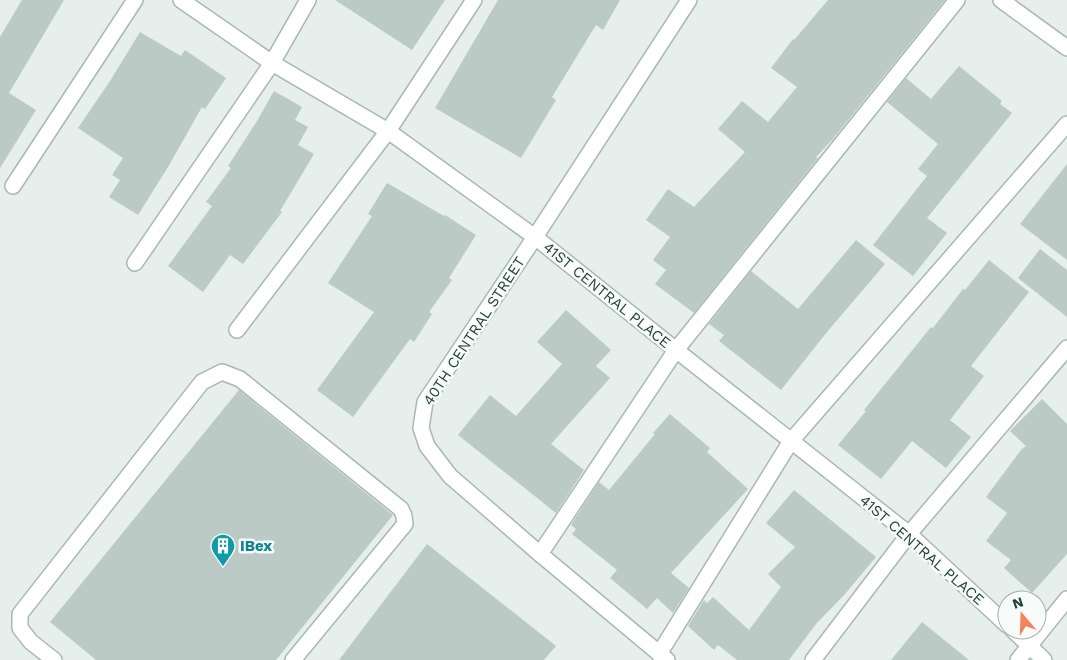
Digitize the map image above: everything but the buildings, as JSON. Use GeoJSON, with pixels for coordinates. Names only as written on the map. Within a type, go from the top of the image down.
{"type":"FeatureCollection","features":[{"type":"Feature","properties":{"kind":"street"},"geometry":{"type":"LineString","coordinates":[[13,186],[135,0]]}},
{"type":"Feature","properties":{"kind":"street","name":"41ST CENTRAL PLACE"},"geometry":{"type":"LineString","coordinates":[[181,0],[272,63],[388,131],[535,237],[909,534],[997,616]]}},
{"type":"Feature","properties":{"kind":"street"},"geometry":{"type":"LineString","coordinates":[[135,263],[272,63],[308,0]]}},
{"type":"Feature","properties":{"kind":"street"},"geometry":{"type":"LineString","coordinates":[[237,330],[388,131],[474,0]]}},
{"type":"Feature","properties":{"kind":"street","name":"40TH CENTRAL STREET"},"geometry":{"type":"LineString","coordinates":[[663,657],[450,476],[427,446],[421,428],[425,402],[689,0]]}},
{"type":"Feature","properties":{"kind":"street"},"geometry":{"type":"LineString","coordinates":[[540,554],[676,350],[957,0]]}},
{"type":"Feature","properties":{"kind":"street"},"geometry":{"type":"LineString","coordinates":[[1002,0],[1067,48]]}},
{"type":"Feature","properties":{"kind":"street"},"geometry":{"type":"LineString","coordinates":[[663,657],[791,441],[1067,124]]}},
{"type":"Feature","properties":{"kind":"street"},"geometry":{"type":"LineString","coordinates":[[813,660],[909,534],[1067,348]]}},
{"type":"Feature","properties":{"kind":"street"},"geometry":{"type":"LineString","coordinates":[[54,660],[31,642],[20,628],[20,614],[202,382],[222,372],[240,379],[401,509],[404,516],[405,524],[293,660]]}},
{"type":"Feature","properties":{"kind":"street"},"geometry":{"type":"LineString","coordinates":[[1018,660],[1067,599]]}},
{"type":"Feature","properties":{"kind":"street"},"geometry":{"type":"LineString","coordinates":[[1023,640],[1044,660]]}},
{"type":"Feature","properties":{"kind":"place","name":"IBex"},"geometry":{"type":"Point","coordinates":[223,567]}}]}
